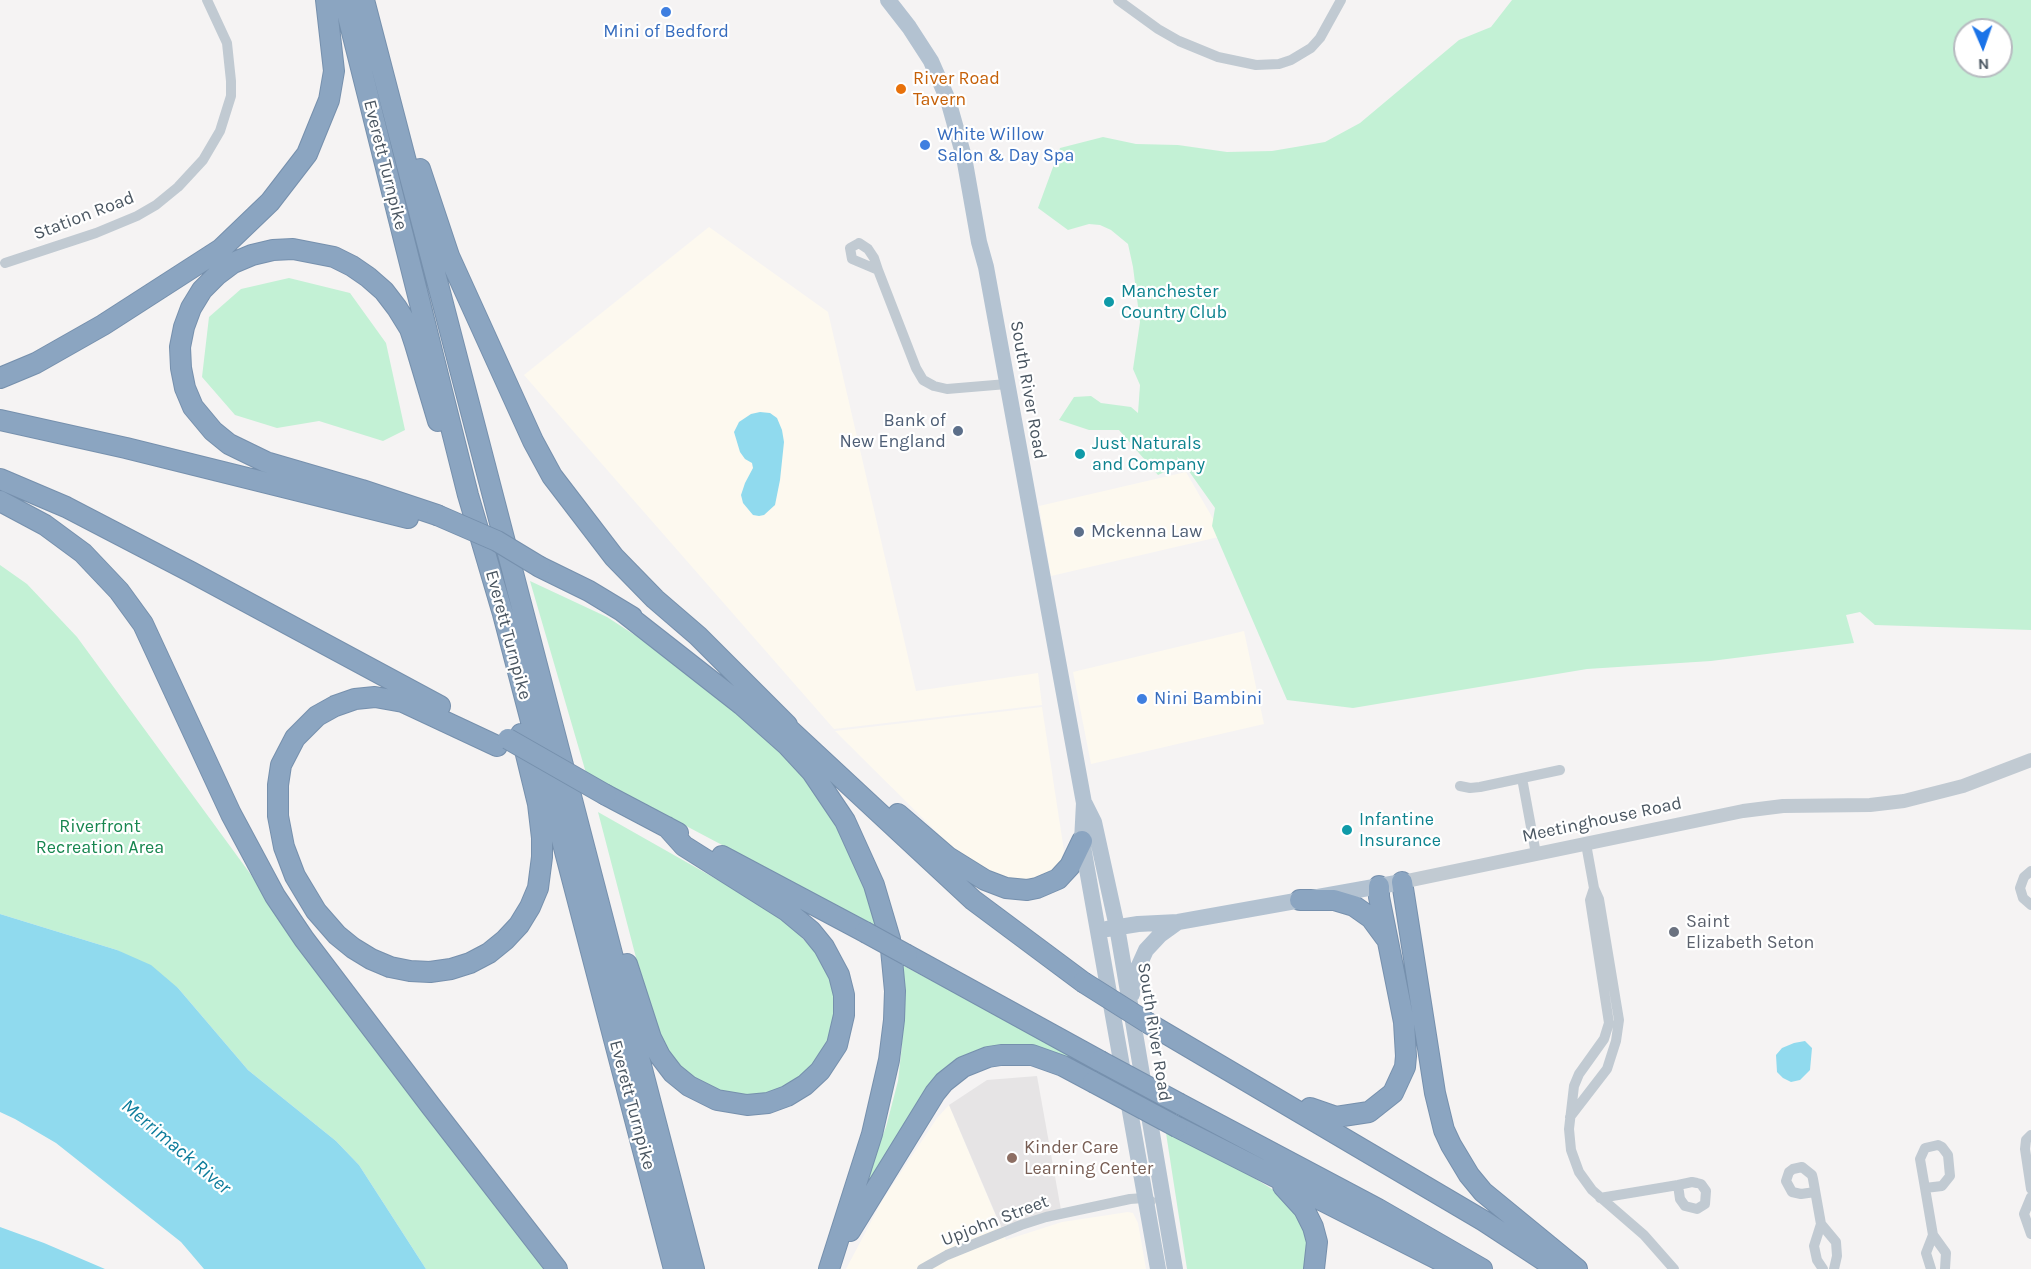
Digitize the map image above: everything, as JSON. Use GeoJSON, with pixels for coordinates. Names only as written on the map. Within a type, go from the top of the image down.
{"type":"FeatureCollection","features":[{"type":"Feature","properties":{"kind":"highway"},"geometry":{"type":"LineString","coordinates":[[0,378],[36,363],[103,326],[221,249],[270,202],[307,154],[329,100],[334,71],[326,0]]}},
{"type":"Feature","properties":{"kind":"highway","name":"Everett Turnpike"},"geometry":{"type":"LineString","coordinates":[[344,0],[468,495],[490,567],[674,1269]]}},
{"type":"Feature","properties":{"kind":"highway"},"geometry":{"type":"LineString","coordinates":[[365,0],[449,256],[542,459],[577,510],[614,557],[655,599],[698,636],[787,726],[973,900],[1083,982],[1148,1023],[1484,1221],[1557,1269]]}},
{"type":"Feature","properties":{"kind":"highway","name":"Everett Turnpike"},"geometry":{"type":"LineString","coordinates":[[365,0],[694,1269]]}},
{"type":"Feature","properties":{"kind":"highway"},"geometry":{"type":"LineString","coordinates":[[468,495],[449,459],[410,329],[397,308],[376,284],[352,266],[334,257],[293,249],[273,250],[233,263],[216,275],[202,290],[191,308],[184,327],[180,347],[181,368],[185,388],[193,407],[205,424],[229,444],[266,462],[362,490],[438,521],[589,591],[670,638],[787,726]]}},
{"type":"Feature","properties":{"kind":"highway"},"geometry":{"type":"LineString","coordinates":[[0,420],[126,448],[364,507],[438,521]]}},
{"type":"Feature","properties":{"kind":"highway"},"geometry":{"type":"LineString","coordinates":[[0,479],[66,507],[201,577],[452,712],[502,742]]}},
{"type":"Feature","properties":{"kind":"highway"},"geometry":{"type":"LineString","coordinates":[[0,501],[45,525],[83,553],[119,591],[143,624],[231,814],[275,896],[304,939],[557,1269]]}},
{"type":"Feature","properties":{"kind":"highway"},"geometry":{"type":"LineString","coordinates":[[490,567],[489,590],[538,804],[542,857],[540,878],[534,898],[519,925],[497,947],[480,958],[451,969],[430,972],[390,967],[353,948],[323,920],[295,876],[284,847],[278,816],[278,785],[281,765],[295,738],[317,716],[335,705],[355,699],[375,698],[403,702],[502,742],[551,763],[606,795],[866,932],[1180,1104],[1378,1209],[1482,1269]]}},
{"type":"Feature","properties":{"kind":"highway"},"geometry":{"type":"LineString","coordinates":[[622,611],[742,705],[787,745],[812,772],[845,821],[877,893],[890,939],[895,991],[889,1060],[872,1134],[830,1267]]}},
{"type":"Feature","properties":{"kind":"highway"},"geometry":{"type":"LineString","coordinates":[[807,745],[838,761],[948,856],[986,880],[1006,888],[1027,890],[1058,879],[1070,866],[1082,841]]}},
{"type":"Feature","properties":{"kind":"highway"},"geometry":{"type":"LineString","coordinates":[[584,844],[651,1038],[660,1056],[673,1072],[698,1091],[727,1103],[758,1104],[787,1096],[805,1086],[820,1071],[837,1045],[843,1025],[844,1005],[842,984],[834,965],[824,947],[803,924],[787,911],[684,846],[667,827]]}},
{"type":"Feature","properties":{"kind":"highway"},"geometry":{"type":"LineString","coordinates":[[1402,882],[1435,1093],[1444,1130],[1469,1175],[1483,1192],[1577,1269]]}},
{"type":"Feature","properties":{"kind":"highway"},"geometry":{"type":"LineString","coordinates":[[1190,1047],[1312,1109],[1336,1117],[1369,1112],[1393,1093],[1401,1078],[1406,1056],[1404,1022],[1379,897],[1379,886]]}},
{"type":"Feature","properties":{"kind":"highway"},"geometry":{"type":"LineString","coordinates":[[1300,900],[1334,900],[1354,906],[1371,918],[1390,944]]}},
{"type":"Feature","properties":{"kind":"highway"},"geometry":{"type":"LineString","coordinates":[[830,1267],[866,1203],[944,1082],[963,1067],[988,1057],[1032,1055],[1055,1063],[1093,1082],[1270,1175],[1457,1269]]}},
{"type":"Feature","properties":{"kind":"highway"},"geometry":{"type":"LineString","coordinates":[[1270,1175],[1295,1198],[1304,1209],[1313,1227],[1317,1242],[1314,1269]]}},
{"type":"Feature","properties":{"kind":"main road","name":"South River Road"},"geometry":{"type":"LineString","coordinates":[[888,0],[909,27],[931,62],[954,119],[986,267],[1084,803],[1082,841],[1158,1269]]}},
{"type":"Feature","properties":{"kind":"main road","name":"South River Road"},"geometry":{"type":"LineString","coordinates":[[1084,803],[1094,822],[1118,932],[1175,1269]]}},
{"type":"Feature","properties":{"kind":"main road","name":"Meetinghouse Road"},"geometry":{"type":"LineString","coordinates":[[1098,936],[1163,927],[1178,922],[1402,882]]}},
{"type":"Feature","properties":{"kind":"main road"},"geometry":{"type":"LineString","coordinates":[[1131,1004],[1135,979],[1146,950],[1160,935],[1178,922]]}},
{"type":"Feature","properties":{"kind":"street","name":"Station Road"},"geometry":{"type":"LineString","coordinates":[[5,263],[96,233],[137,216],[156,205],[178,187],[203,160],[220,130],[231,96],[227,43],[207,0]]}},
{"type":"Feature","properties":{"kind":"street"},"geometry":{"type":"LineString","coordinates":[[1118,0],[1179,41],[1218,57],[1256,65],[1279,64],[1311,48],[1320,38],[1341,0]]}},
{"type":"Feature","properties":{"kind":"street"},"geometry":{"type":"LineString","coordinates":[[878,270],[916,368],[923,380],[947,389],[1007,384]]}},
{"type":"Feature","properties":{"kind":"street","name":"Meetinghouse Road"},"geometry":{"type":"LineString","coordinates":[[1402,882],[1748,810],[1783,806],[1870,805],[1904,801],[1963,786],[2031,760]]}},
{"type":"Feature","properties":{"kind":"street"},"geometry":{"type":"LineString","coordinates":[[1460,786],[1470,788],[1560,770]]}},
{"type":"Feature","properties":{"kind":"street"},"geometry":{"type":"LineString","coordinates":[[1522,778],[1536,854]]}},
{"type":"Feature","properties":{"kind":"street"},"geometry":{"type":"LineString","coordinates":[[1570,1118],[1607,1070],[1619,1020],[1602,913],[1594,888],[1586,844]]}},
{"type":"Feature","properties":{"kind":"street"},"geometry":{"type":"LineString","coordinates":[[2031,871],[2024,877],[2020,888],[2023,898],[2031,905]]}},
{"type":"Feature","properties":{"kind":"street"},"geometry":{"type":"LineString","coordinates":[[1594,888],[1590,900],[1609,1023],[1604,1039],[1576,1079],[1570,1118],[1570,1139],[1574,1161],[1584,1182],[1644,1235],[1674,1269]]}},
{"type":"Feature","properties":{"kind":"street"},"geometry":{"type":"LineString","coordinates":[[2031,1135],[2025,1144],[2031,1189]]}},
{"type":"Feature","properties":{"kind":"street"},"geometry":{"type":"LineString","coordinates":[[1600,1197],[1678,1185]]}},
{"type":"Feature","properties":{"kind":"street"},"geometry":{"type":"LineString","coordinates":[[1925,1188],[1933,1235],[1946,1253],[1945,1269]]}},
{"type":"Feature","properties":{"kind":"street"},"geometry":{"type":"LineString","coordinates":[[1815,1192],[1821,1224],[1814,1246],[1817,1260],[1823,1269]]}},
{"type":"Feature","properties":{"kind":"street"},"geometry":{"type":"LineString","coordinates":[[2031,1197],[2024,1214],[2031,1234]]}},
{"type":"Feature","properties":{"kind":"street","name":"Upjohn Street"},"geometry":{"type":"LineString","coordinates":[[922,1269],[947,1255],[1021,1225],[1066,1212],[1116,1204],[1131,1199],[1146,1206]]}},
{"type":"Feature","properties":{"kind":"street","name":"Upjohn Street"},"geometry":{"type":"LineString","coordinates":[[1116,1204],[1164,1208]]}},
{"type":"Feature","properties":{"kind":"street"},"geometry":{"type":"LineString","coordinates":[[1821,1224],[1836,1242],[1837,1256],[1834,1269]]}},
{"type":"Feature","properties":{"kind":"street"},"geometry":{"type":"LineString","coordinates":[[1930,1269],[1926,1253],[1933,1235]]}},
{"type":"Feature","properties":{"kind":"shaded area"},"geometry":{"type":"Polygon","coordinates":[[[709,227],[828,312],[916,691],[1038,673],[1042,705],[834,729],[524,375],[709,227]]]}},
{"type":"Feature","properties":{"kind":"shaded area"},"geometry":{"type":"Polygon","coordinates":[[[1186,472],[1223,536],[1051,576],[1039,506],[1186,472]]]}},
{"type":"Feature","properties":{"kind":"shaded area"},"geometry":{"type":"Polygon","coordinates":[[[1244,631],[1264,724],[1091,764],[1073,672],[1244,631]]]}},
{"type":"Feature","properties":{"kind":"shaded area"},"geometry":{"type":"Polygon","coordinates":[[[1042,707],[1064,851],[1060,865],[1048,877],[1026,884],[975,870],[835,731],[1042,707]]]}},
{"type":"Feature","properties":{"kind":"shaded area","name":"Kinder Care Learning Center"},"geometry":{"type":"Polygon","coordinates":[[[1037,1076],[1061,1210],[1001,1227],[949,1105],[987,1080],[1037,1076]]]}},
{"type":"Feature","properties":{"kind":"shaded area"},"geometry":{"type":"Polygon","coordinates":[[[949,1105],[1006,1240],[1062,1222],[1133,1213],[1138,1223],[1146,1269],[846,1269],[882,1201],[937,1118],[949,1105]]]}},
{"type":"Feature","properties":{"kind":"green space","name":"Manchester Country Club"},"geometry":{"type":"Polygon","coordinates":[[[1512,0],[2031,0],[2031,630],[1875,625],[1860,612],[1846,615],[1854,643],[1711,661],[1587,669],[1353,708],[1287,700],[1212,526],[1215,508],[1181,460],[1177,457],[1180,465],[1158,475],[1119,430],[1089,430],[1059,420],[1074,397],[1091,396],[1101,403],[1131,407],[1138,413],[1140,385],[1133,369],[1140,322],[1128,244],[1111,230],[1100,225],[1089,224],[1068,230],[1038,208],[1060,148],[1103,137],[1136,144],[1178,145],[1227,152],[1272,151],[1325,142],[1360,123],[1459,40],[1491,27],[1512,0]]]}},
{"type":"Feature","properties":{"kind":"green space"},"geometry":{"type":"Polygon","coordinates":[[[289,278],[350,293],[386,343],[405,430],[383,441],[319,421],[277,428],[235,415],[202,377],[209,317],[241,289],[289,278]]]}},
{"type":"Feature","properties":{"kind":"green space","name":"Riverfront Recreation Area"},"geometry":{"type":"Polygon","coordinates":[[[0,565],[27,584],[77,637],[317,965],[554,1269],[426,1269],[359,1165],[336,1141],[248,1070],[178,988],[117,950],[0,914],[0,565]]]}},
{"type":"Feature","properties":{"kind":"green space"},"geometry":{"type":"Polygon","coordinates":[[[530,581],[607,617],[687,669],[757,728],[819,794],[863,878],[879,928],[586,773],[530,581]]]}},
{"type":"Feature","properties":{"kind":"green space"},"geometry":{"type":"Polygon","coordinates":[[[598,812],[755,901],[791,926],[818,955],[835,985],[835,1016],[831,1042],[819,1059],[793,1084],[766,1094],[725,1096],[691,1082],[657,1038],[598,812]]]}},
{"type":"Feature","properties":{"kind":"green space"},"geometry":{"type":"Polygon","coordinates":[[[902,965],[1108,1074],[1107,1082],[1049,1052],[1020,1045],[999,1046],[958,1063],[855,1205],[886,1127],[898,1081],[902,1045],[902,965]]]}},
{"type":"Feature","properties":{"kind":"green space"},"geometry":{"type":"Polygon","coordinates":[[[1166,1133],[1217,1155],[1280,1194],[1305,1222],[1308,1254],[1304,1269],[1187,1269],[1166,1133]]]}},
{"type":"Feature","properties":{"kind":"water"},"geometry":{"type":"Polygon","coordinates":[[[770,413],[777,418],[784,442],[775,505],[764,515],[759,516],[753,515],[743,503],[741,495],[753,468],[752,463],[740,452],[734,432],[739,422],[751,414],[770,413]]]}},
{"type":"Feature","properties":{"kind":"water","name":"Merrimack River"},"geometry":{"type":"Polygon","coordinates":[[[0,914],[117,950],[151,965],[178,988],[248,1070],[336,1141],[359,1165],[426,1269],[204,1269],[181,1242],[56,1143],[0,1112],[0,914]]]}},
{"type":"Feature","properties":{"kind":"water"},"geometry":{"type":"Polygon","coordinates":[[[1805,1041],[1812,1048],[1810,1070],[1800,1080],[1791,1082],[1777,1072],[1776,1055],[1782,1048],[1805,1041]]]}},
{"type":"Feature","properties":{"kind":"water"},"geometry":{"type":"Polygon","coordinates":[[[0,1227],[44,1243],[105,1269],[0,1269],[0,1227]]]}},
{"type":"Feature","properties":{"kind":"place","name":"Mini of Bedford"},"geometry":{"type":"Point","coordinates":[666,12]}},
{"type":"Feature","properties":{"kind":"place","name":"River Road Tavern"},"geometry":{"type":"Point","coordinates":[901,89]}},
{"type":"Feature","properties":{"kind":"place","name":"White Willow Salon & Day Spa"},"geometry":{"type":"Point","coordinates":[925,145]}},
{"type":"Feature","properties":{"kind":"place","name":"Manchester Country Club"},"geometry":{"type":"Point","coordinates":[1109,302]}},
{"type":"Feature","properties":{"kind":"place","name":"Bank of New England"},"geometry":{"type":"Point","coordinates":[958,431]}},
{"type":"Feature","properties":{"kind":"place","name":"Just Naturals and Company"},"geometry":{"type":"Point","coordinates":[1080,454]}},
{"type":"Feature","properties":{"kind":"place","name":"Mckenna Law"},"geometry":{"type":"Point","coordinates":[1079,532]}},
{"type":"Feature","properties":{"kind":"place","name":"Nini Bambini"},"geometry":{"type":"Point","coordinates":[1142,699]}},
{"type":"Feature","properties":{"kind":"place","name":"Infantine Insurance"},"geometry":{"type":"Point","coordinates":[1347,830]}},
{"type":"Feature","properties":{"kind":"place","name":"Saint Elizabeth Seton"},"geometry":{"type":"Point","coordinates":[1674,932]}},
{"type":"Feature","properties":{"kind":"place","name":"Kinder Care Learning Center"},"geometry":{"type":"Point","coordinates":[1012,1158]}}]}
